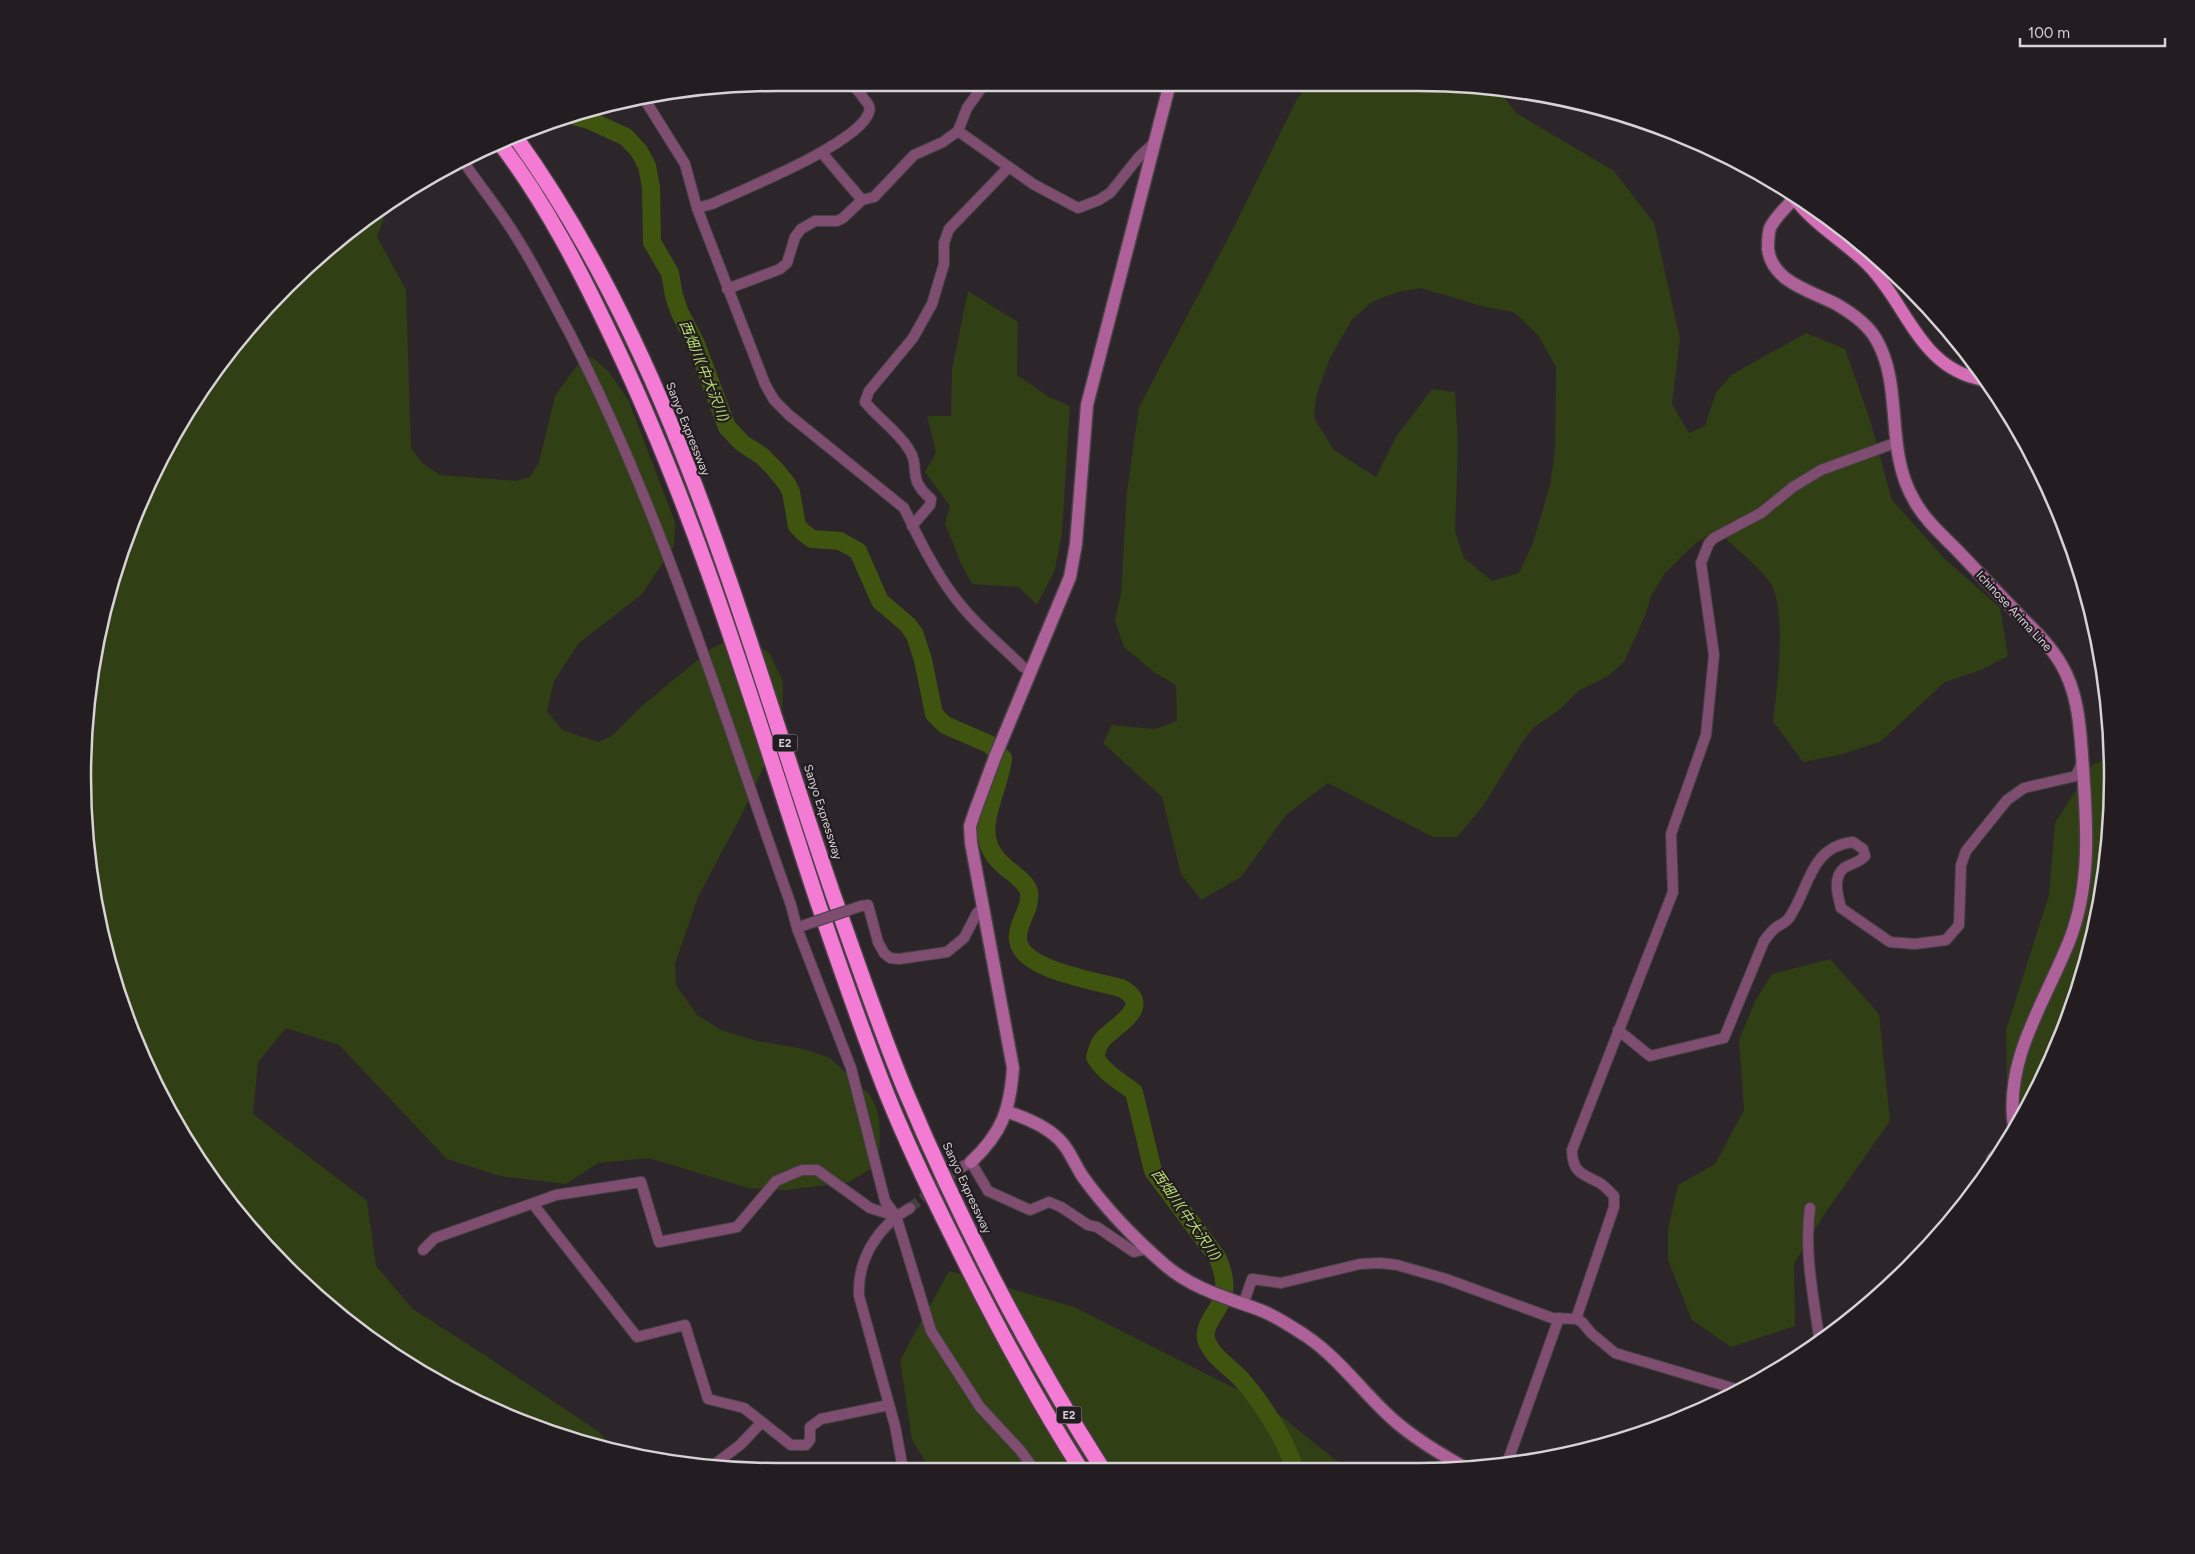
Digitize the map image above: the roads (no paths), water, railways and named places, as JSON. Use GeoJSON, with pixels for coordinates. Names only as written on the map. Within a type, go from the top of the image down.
{"type":"FeatureCollection","features":[{"type":"Feature","properties":{"kind":"highway","name":"Sanyo Expressway"},"geometry":{"type":"LineString","coordinates":[[518,142],[560,205],[600,274],[664,406],[716,538],[834,896],[905,1088],[940,1169],[984,1259],[1038,1361],[1099,1463]]}},
{"type":"Feature","properties":{"kind":"highway","name":"E2"},"geometry":{"type":"LineString","coordinates":[[503,148],[546,214],[586,282],[649,416],[700,543],[818,901],[887,1094],[927,1185],[1020,1368],[1077,1463]]}},
{"type":"Feature","properties":{"kind":"main road"},"geometry":{"type":"LineString","coordinates":[[1807,213],[1869,266],[1929,351],[1958,372],[1974,377]]}},
{"type":"Feature","properties":{"kind":"street"},"geometry":{"type":"LineString","coordinates":[[697,208],[712,204],[822,153],[855,131],[870,111],[869,105],[859,91]]}},
{"type":"Feature","properties":{"kind":"street"},"geometry":{"type":"LineString","coordinates":[[727,289],[780,268],[787,262],[795,237],[801,230],[815,221],[837,221],[843,218],[862,200],[874,197],[914,155],[943,142],[958,131],[967,108],[979,91]]}},
{"type":"Feature","properties":{"kind":"street"},"geometry":{"type":"LineString","coordinates":[[1147,1249],[1134,1252],[1097,1227],[1088,1225],[1050,1202],[1030,1210],[988,1191],[965,1165],[991,1142],[999,1131],[1012,1090],[1013,1068],[971,843],[970,826],[995,758],[1070,577],[1076,544],[1087,406],[1168,91]]}},
{"type":"Feature","properties":{"kind":"street"},"geometry":{"type":"LineString","coordinates":[[647,103],[685,164],[697,208],[727,289],[765,384],[774,400],[789,415],[904,508],[912,526],[952,595],[1023,667],[1032,671]]}},
{"type":"Feature","properties":{"kind":"street"},"geometry":{"type":"LineString","coordinates":[[958,131],[1032,184],[1078,208],[1099,200],[1110,193],[1138,158],[1155,142]]}},
{"type":"Feature","properties":{"kind":"street"},"geometry":{"type":"LineString","coordinates":[[822,153],[862,200]]}},
{"type":"Feature","properties":{"kind":"street"},"geometry":{"type":"LineString","coordinates":[[466,166],[514,233],[537,271],[621,437],[674,569],[742,768],[851,1068],[885,1201],[896,1216],[931,1331],[980,1407],[1020,1450],[1029,1463]]}},
{"type":"Feature","properties":{"kind":"street"},"geometry":{"type":"LineString","coordinates":[[912,526],[930,505],[931,499],[920,490],[915,480],[913,458],[908,447],[866,402],[869,391],[913,338],[932,304],[944,264],[944,243],[949,230],[1009,167]]}},
{"type":"Feature","properties":{"kind":"street","name":"Ichinose Arima Line"},"geometry":{"type":"LineString","coordinates":[[1788,200],[1771,227],[1768,240],[1769,253],[1773,265],[1781,275],[1792,283],[1838,306],[1857,319],[1875,338],[1887,364],[1892,398],[1895,443],[1903,479],[1924,516],[2045,642],[2062,664],[2073,689],[2078,711],[2087,849],[2079,908],[2071,937],[2026,1036],[2017,1061],[2013,1087],[2014,1117]]}},
{"type":"Feature","properties":{"kind":"street"},"geometry":{"type":"LineString","coordinates":[[1576,1319],[1614,1207],[1614,1196],[1600,1183],[1588,1178],[1576,1168],[1572,1161],[1572,1150],[1673,892],[1671,834],[1706,735],[1714,655],[1701,558],[1714,538],[1761,513],[1793,486],[1821,470],[1895,443]]}},
{"type":"Feature","properties":{"kind":"street"},"geometry":{"type":"LineString","coordinates":[[1618,1030],[1650,1056],[1724,1038],[1764,942],[1775,928],[1788,921],[1814,866],[1827,851],[1844,843],[1854,842],[1863,849],[1865,856],[1861,861],[1844,868],[1838,878],[1837,892],[1841,908],[1890,942],[1916,944],[1946,940],[1959,926],[1961,865],[1966,851],[2007,800],[2024,788],[2076,776],[2082,762]]}},
{"type":"Feature","properties":{"kind":"street"},"geometry":{"type":"LineString","coordinates":[[800,927],[868,905],[878,942],[890,958],[899,959],[947,952],[964,938],[977,913],[984,907]]}},
{"type":"Feature","properties":{"kind":"street"},"geometry":{"type":"LineString","coordinates":[[1006,1111],[1041,1125],[1067,1147],[1082,1175],[1110,1211],[1147,1249],[1168,1267],[1193,1284],[1214,1294],[1261,1310],[1308,1337],[1333,1359],[1387,1414],[1418,1438],[1455,1461]]}},
{"type":"Feature","properties":{"kind":"street"},"geometry":{"type":"LineString","coordinates":[[423,1250],[435,1238],[556,1196],[641,1182],[659,1242],[737,1227],[776,1181],[802,1170],[817,1170],[870,1208],[896,1216]]}},
{"type":"Feature","properties":{"kind":"street"},"geometry":{"type":"LineString","coordinates":[[533,1204],[637,1337],[685,1325],[708,1399],[744,1408],[791,1444],[800,1446],[806,1445],[810,1440],[810,1427],[821,1420],[889,1405]]}},
{"type":"Feature","properties":{"kind":"street"},"geometry":{"type":"LineString","coordinates":[[902,1463],[889,1405],[859,1296],[858,1282],[861,1267],[868,1250],[896,1216],[910,1208]]}},
{"type":"Feature","properties":{"kind":"street"},"geometry":{"type":"LineString","coordinates":[[1810,1208],[1807,1230],[1808,1250],[1818,1333]]}},
{"type":"Feature","properties":{"kind":"street"},"geometry":{"type":"LineString","coordinates":[[1238,1303],[1252,1279],[1281,1283],[1360,1264],[1380,1263],[1397,1265],[1446,1279],[1552,1318],[1576,1319],[1582,1322],[1591,1334],[1615,1353],[1730,1387]]}},
{"type":"Feature","properties":{"kind":"street"},"geometry":{"type":"LineString","coordinates":[[1509,1457],[1559,1318]]}},
{"type":"Feature","properties":{"kind":"street"},"geometry":{"type":"LineString","coordinates":[[720,1460],[740,1445],[762,1422]]}},
{"type":"Feature","properties":{"kind":"waterway","name":"西畑川(中大沢川)"},"geometry":{"type":"LineString","coordinates":[[586,119],[626,137],[639,151],[647,166],[651,187],[652,242],[670,273],[674,296],[680,313],[696,344],[727,427],[742,443],[762,456],[787,484],[791,492],[797,526],[804,533],[812,539],[840,541],[858,551],[880,601],[908,625],[915,635],[923,660],[934,714],[945,725],[989,744],[1003,758],[989,812],[987,838],[991,850],[1000,862],[1021,880],[1029,892],[1028,904],[1018,934],[1022,950],[1032,959],[1046,967],[1079,978],[1121,988],[1131,995],[1134,1008],[1130,1015],[1101,1041],[1095,1057],[1108,1072],[1134,1092],[1153,1171],[1219,1262],[1225,1287],[1221,1302],[1207,1328],[1206,1339],[1208,1345],[1216,1356],[1241,1379],[1264,1409],[1279,1433],[1293,1463]]}},
{"type":"Feature","properties":{"kind":"tunnel"},"geometry":{"type":"LineString","coordinates":[[910,1208],[960,1168]]}}]}
